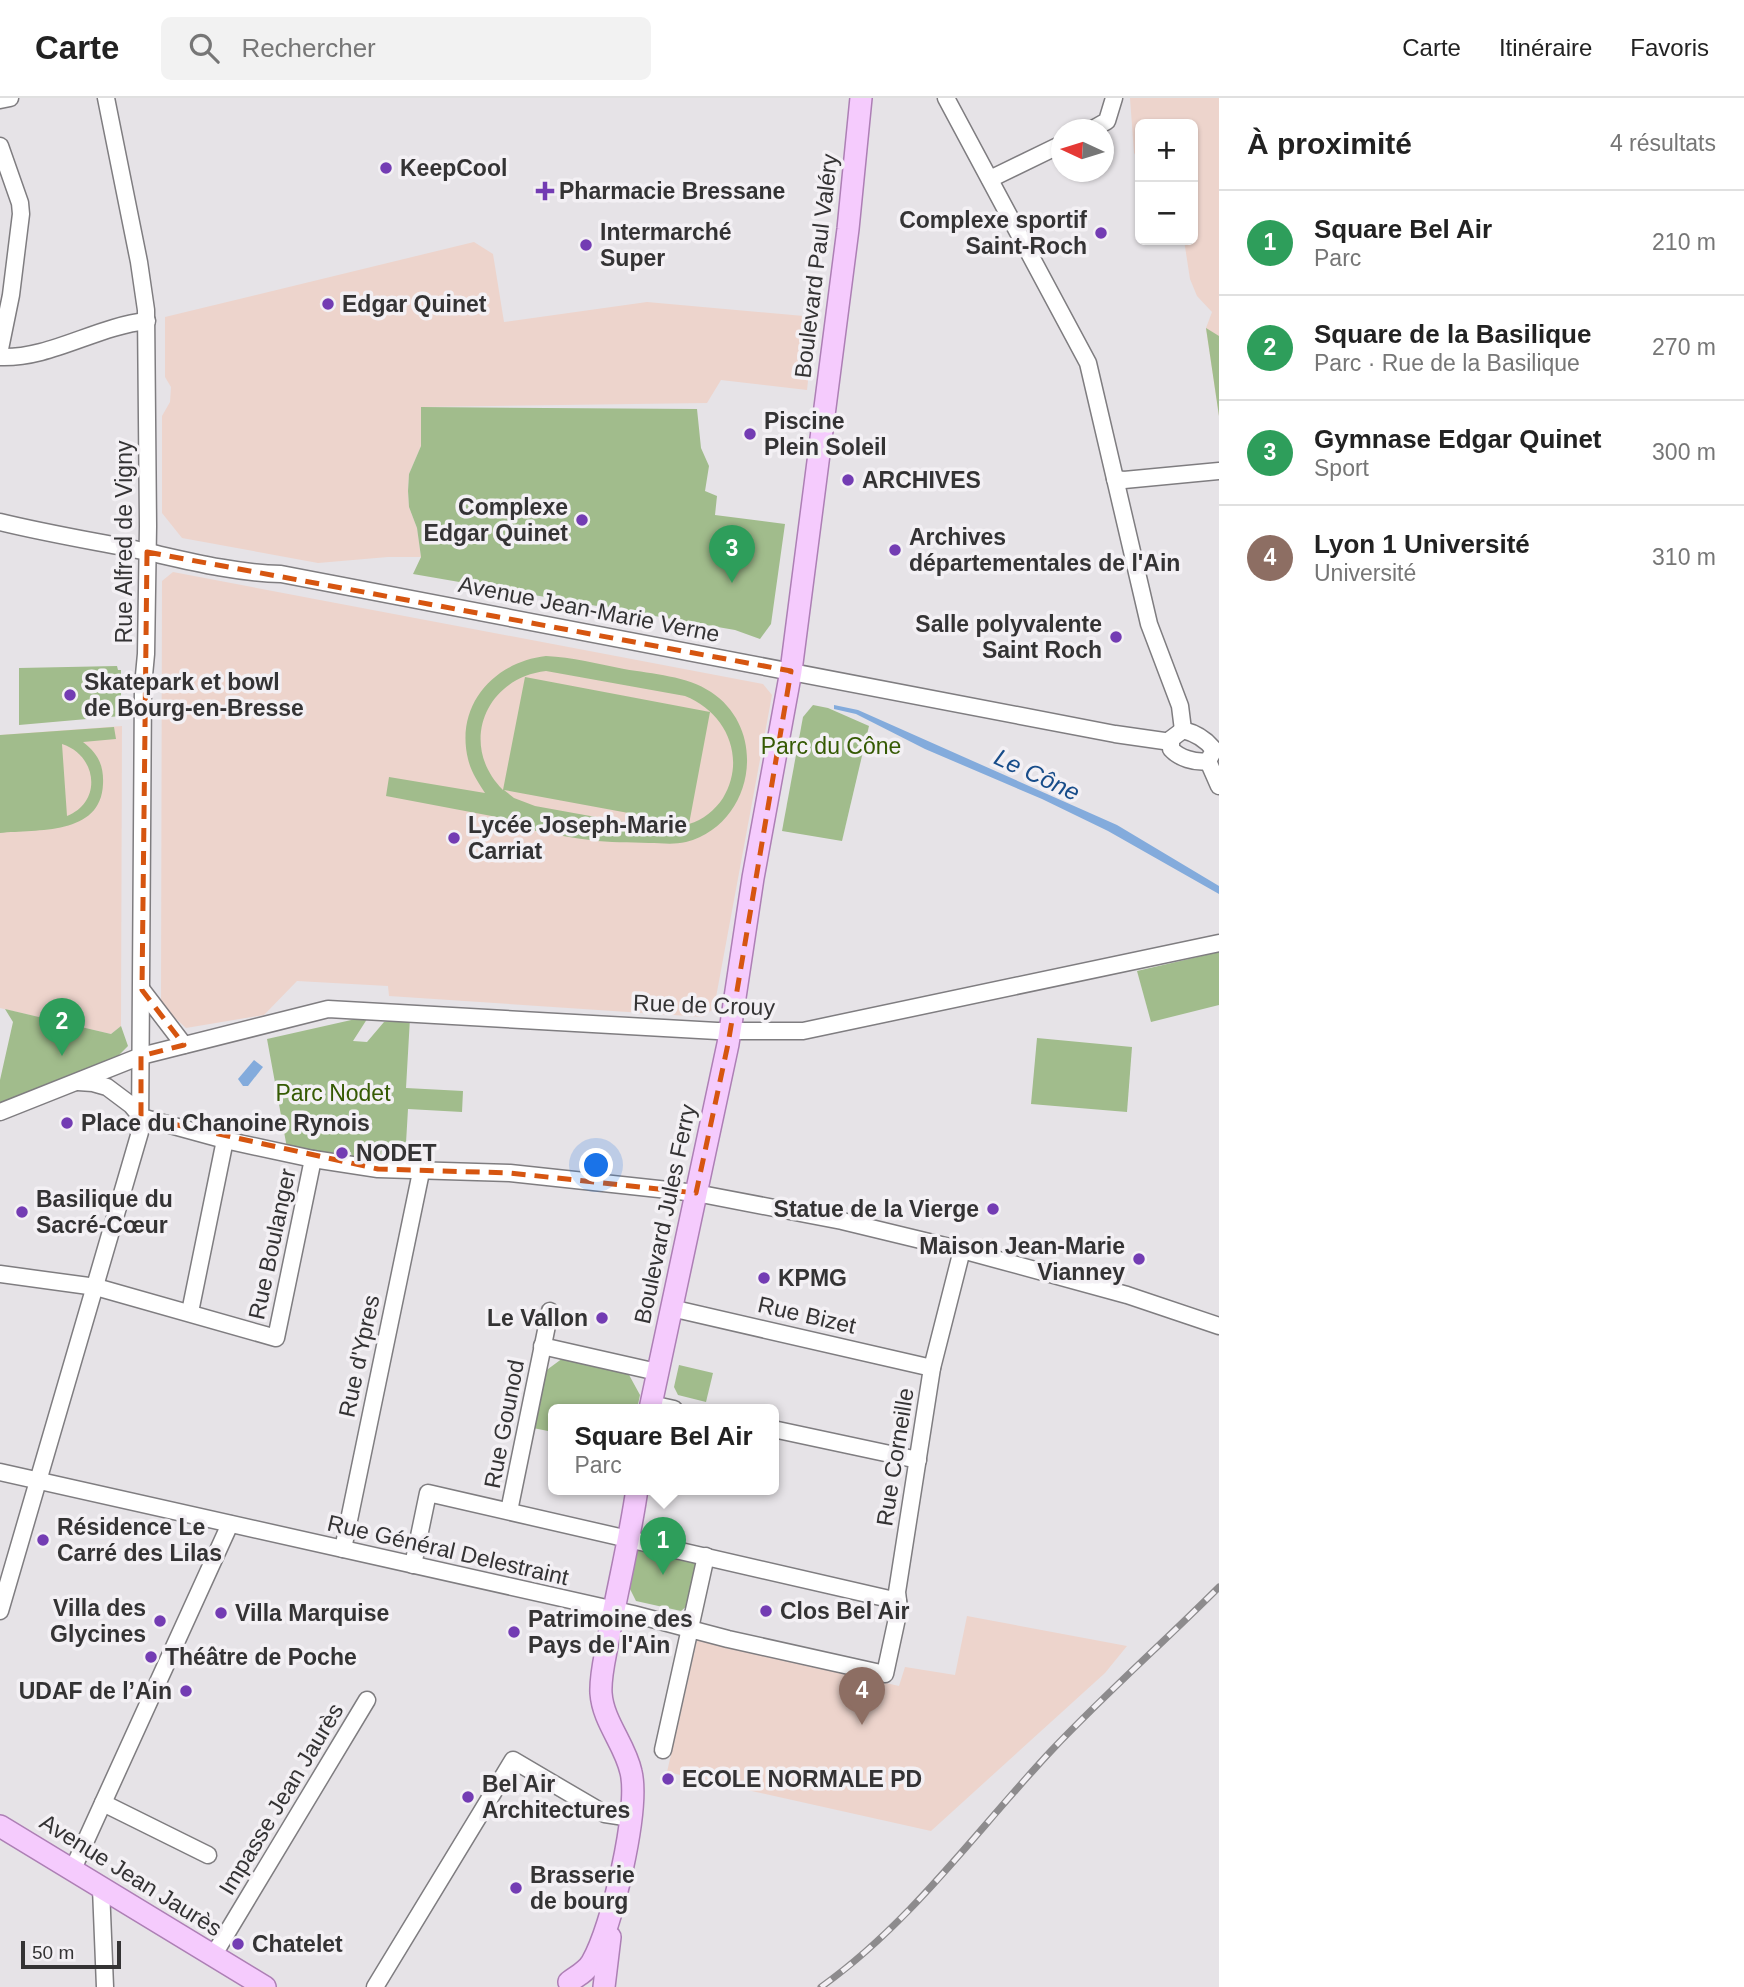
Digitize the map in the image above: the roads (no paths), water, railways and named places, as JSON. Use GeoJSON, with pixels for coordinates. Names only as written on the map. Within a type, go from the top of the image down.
{"type":"FeatureCollection","features":[{"type":"Feature","properties":{"kind":"main road","name":"Boulevard Paul Valéry"},"geometry":{"type":"LineString","coordinates":[[729,1031],[790,671],[840,295],[862,104]]}},
{"type":"Feature","properties":{"kind":"main road","name":"Boulevard Jules Ferry"},"geometry":{"type":"LineString","coordinates":[[651,1404],[729,1031]]}},
{"type":"Feature","properties":{"kind":"main road"},"geometry":{"type":"LineString","coordinates":[[566,1985],[574,1979],[587,1978],[603,1987],[612,1914],[634,1801],[632,1772],[606,1717],[601,1692],[613,1610],[636,1495]]}},
{"type":"Feature","properties":{"kind":"main road","name":"Avenue Jean Jaurès"},"geometry":{"type":"LineString","coordinates":[[0,1826],[265,1987]]}},
{"type":"Feature","properties":{"kind":"main road"},"geometry":{"type":"LineString","coordinates":[[566,1985],[592,1962],[612,1914]]}},
{"type":"Feature","properties":{"kind":"main road","name":"Avenue Jean Jaurès"},"geometry":{"type":"LineString","coordinates":[[235,1970],[251,1987]]}},
{"type":"Feature","properties":{"kind":"street"},"geometry":{"type":"LineString","coordinates":[[0,100],[10,98]]}},
{"type":"Feature","properties":{"kind":"street","name":"Rue Alfred de Vigny"},"geometry":{"type":"LineString","coordinates":[[0,1611],[138,1143],[141,1117],[147,321],[139,262],[106,98]]}},
{"type":"Feature","properties":{"kind":"street"},"geometry":{"type":"LineString","coordinates":[[946,98],[1088,363],[1149,624],[1180,706],[1183,730]]}},
{"type":"Feature","properties":{"kind":"street"},"geometry":{"type":"LineString","coordinates":[[1108,119],[1114,98]]}},
{"type":"Feature","properties":{"kind":"street"},"geometry":{"type":"LineString","coordinates":[[0,146],[20,203],[11,295],[0,349]]}},
{"type":"Feature","properties":{"kind":"street"},"geometry":{"type":"LineString","coordinates":[[990,179],[1051,149]]}},
{"type":"Feature","properties":{"kind":"street"},"geometry":{"type":"LineString","coordinates":[[0,357],[19,357],[119,326],[147,321]]}},
{"type":"Feature","properties":{"kind":"street"},"geometry":{"type":"LineString","coordinates":[[1115,480],[1219,471]]}},
{"type":"Feature","properties":{"kind":"street","name":"Avenue Jean-Marie Verne"},"geometry":{"type":"LineString","coordinates":[[0,522],[43,533],[253,573],[281,574],[1171,743]]}},
{"type":"Feature","properties":{"kind":"street"},"geometry":{"type":"LineString","coordinates":[[1183,730],[1176,734],[1171,743],[1174,753],[1196,762],[1213,754]]}},
{"type":"Feature","properties":{"kind":"street"},"geometry":{"type":"LineString","coordinates":[[1183,730],[1200,737],[1213,754],[1219,786]]}},
{"type":"Feature","properties":{"kind":"street","name":"Rue de Crouy"},"geometry":{"type":"LineString","coordinates":[[0,1112],[141,1056],[328,1009],[729,1031],[812,1029],[1219,943]]}},
{"type":"Feature","properties":{"kind":"street"},"geometry":{"type":"LineString","coordinates":[[142,990],[184,1045]]}},
{"type":"Feature","properties":{"kind":"street"},"geometry":{"type":"LineString","coordinates":[[75,1082],[107,1087],[131,1105],[141,1117],[225,1140],[313,1159],[378,1170],[510,1173],[696,1193],[842,1222],[962,1250],[1127,1295],[1219,1326]]}},
{"type":"Feature","properties":{"kind":"street"},"geometry":{"type":"LineString","coordinates":[[0,1274],[96,1287],[190,1312],[225,1140]]}},
{"type":"Feature","properties":{"kind":"street","name":"Rue Boulanger"},"geometry":{"type":"LineString","coordinates":[[190,1312],[276,1338],[313,1159]]}},
{"type":"Feature","properties":{"kind":"street","name":"Rue d'Ypres"},"geometry":{"type":"LineString","coordinates":[[343,1549],[421,1172]]}},
{"type":"Feature","properties":{"kind":"street","name":"Rue Corneille"},"geometry":{"type":"LineString","coordinates":[[885,1674],[899,1609],[897,1592],[932,1368],[962,1250]]}},
{"type":"Feature","properties":{"kind":"street","name":"Rue Bizet"},"geometry":{"type":"LineString","coordinates":[[671,1308],[932,1368]]}},
{"type":"Feature","properties":{"kind":"street","name":"Rue Gounod"},"geometry":{"type":"LineString","coordinates":[[509,1511],[550,1311]]}},
{"type":"Feature","properties":{"kind":"street","name":"Rue Gounod"},"geometry":{"type":"LineString","coordinates":[[542,1346],[657,1372]]}},
{"type":"Feature","properties":{"kind":"street"},"geometry":{"type":"LineString","coordinates":[[779,1430],[918,1460]]}},
{"type":"Feature","properties":{"kind":"street","name":"Rue Général Delestraint"},"geometry":{"type":"LineString","coordinates":[[0,1472],[885,1674]]}},
{"type":"Feature","properties":{"kind":"street"},"geometry":{"type":"LineString","coordinates":[[413,1565],[428,1493],[898,1601]]}},
{"type":"Feature","properties":{"kind":"street"},"geometry":{"type":"LineString","coordinates":[[72,1871],[230,1524]]}},
{"type":"Feature","properties":{"kind":"street"},"geometry":{"type":"LineString","coordinates":[[663,1750],[706,1556]]}},
{"type":"Feature","properties":{"kind":"street","name":"Impasse Jean Jaurès"},"geometry":{"type":"LineString","coordinates":[[213,1956],[367,1700]]}},
{"type":"Feature","properties":{"kind":"street"},"geometry":{"type":"LineString","coordinates":[[374,1987],[513,1760],[605,1814],[631,1818]]}},
{"type":"Feature","properties":{"kind":"street"},"geometry":{"type":"LineString","coordinates":[[103,1802],[208,1855]]}},
{"type":"Feature","properties":{"kind":"street"},"geometry":{"type":"LineString","coordinates":[[101,1888],[105,1987]]}},
{"type":"Feature","properties":{"kind":"water","name":"Le Cône"},"geometry":{"type":"Polygon","coordinates":[[[834,705],[858,710],[1117,825],[1219,886],[1219,894],[1108,831],[1042,799],[925,749],[856,714],[834,709],[834,705]]]}},
{"type":"Feature","properties":{"kind":"water"},"geometry":{"type":"Polygon","coordinates":[[[254,1060],[263,1067],[248,1086],[243,1086],[238,1079],[254,1060]]]}},
{"type":"Feature","properties":{"kind":"railway"},"geometry":{"type":"LineString","coordinates":[[821,1987],[854,1962],[914,1905],[1051,1751],[1219,1587]]}},
{"type":"Feature","properties":{"kind":"place","name":"KeepCool"},"geometry":{"type":"Point","coordinates":[386,168]}},
{"type":"Feature","properties":{"kind":"place","name":"Pharmacie Bressane"},"geometry":{"type":"Point","coordinates":[545,191]}},
{"type":"Feature","properties":{"kind":"place","name":"Complexe sportif Saint-Roch"},"geometry":{"type":"Point","coordinates":[1101,233]}},
{"type":"Feature","properties":{"kind":"place","name":"Intermarché Super"},"geometry":{"type":"Point","coordinates":[586,245]}},
{"type":"Feature","properties":{"kind":"place","name":"Edgar Quinet"},"geometry":{"type":"Point","coordinates":[328,304]}},
{"type":"Feature","properties":{"kind":"place","name":"Piscine Plein Soleil"},"geometry":{"type":"Point","coordinates":[750,434]}},
{"type":"Feature","properties":{"kind":"place","name":"ARCHIVES"},"geometry":{"type":"Point","coordinates":[848,480]}},
{"type":"Feature","properties":{"kind":"place","name":"Complexe Edgar Quinet"},"geometry":{"type":"Point","coordinates":[582,520]}},
{"type":"Feature","properties":{"kind":"place","name":"Archives départementales de l'Ain"},"geometry":{"type":"Point","coordinates":[895,550]}},
{"type":"Feature","properties":{"kind":"place","name":"Gymnase Edgar Quinet"},"geometry":{"type":"Point","coordinates":[732,583]}},
{"type":"Feature","properties":{"kind":"place","name":"Salle polyvalente Saint Roch"},"geometry":{"type":"Point","coordinates":[1116,637]}},
{"type":"Feature","properties":{"kind":"place","name":"Skatepark et bowl de Bourg-en-Bresse"},"geometry":{"type":"Point","coordinates":[70,695]}},
{"type":"Feature","properties":{"kind":"place","name":"Lycée Joseph-Marie Carriat"},"geometry":{"type":"Point","coordinates":[454,838]}},
{"type":"Feature","properties":{"kind":"place","name":"Square de la Basilique"},"geometry":{"type":"Point","coordinates":[62,1056]}},
{"type":"Feature","properties":{"kind":"place","name":"Place du Chanoine Rynois"},"geometry":{"type":"Point","coordinates":[67,1123]}},
{"type":"Feature","properties":{"kind":"place","name":"NODET"},"geometry":{"type":"Point","coordinates":[342,1153]}},
{"type":"Feature","properties":{"kind":"place","name":"Statue de la Vierge"},"geometry":{"type":"Point","coordinates":[993,1209]}},
{"type":"Feature","properties":{"kind":"place","name":"Basilique du Sacré-Cœur"},"geometry":{"type":"Point","coordinates":[22,1212]}},
{"type":"Feature","properties":{"kind":"place","name":"Maison Jean-Marie Vianney"},"geometry":{"type":"Point","coordinates":[1139,1259]}},
{"type":"Feature","properties":{"kind":"place","name":"KPMG"},"geometry":{"type":"Point","coordinates":[764,1278]}},
{"type":"Feature","properties":{"kind":"place","name":"Le Vallon"},"geometry":{"type":"Point","coordinates":[602,1318]}},
{"type":"Feature","properties":{"kind":"place","name":"Résidence Le Carré des Lilas"},"geometry":{"type":"Point","coordinates":[43,1540]}},
{"type":"Feature","properties":{"kind":"place","name":"Square Bel Air"},"geometry":{"type":"Point","coordinates":[663,1575]}},
{"type":"Feature","properties":{"kind":"place","name":"Clos Bel Air"},"geometry":{"type":"Point","coordinates":[766,1611]}},
{"type":"Feature","properties":{"kind":"place","name":"Villa Marquise"},"geometry":{"type":"Point","coordinates":[221,1613]}},
{"type":"Feature","properties":{"kind":"place","name":"Villa des Glycines"},"geometry":{"type":"Point","coordinates":[160,1621]}},
{"type":"Feature","properties":{"kind":"place","name":"Patrimoine des Pays de l'Ain"},"geometry":{"type":"Point","coordinates":[514,1632]}},
{"type":"Feature","properties":{"kind":"place","name":"Théâtre de Poche"},"geometry":{"type":"Point","coordinates":[151,1657]}},
{"type":"Feature","properties":{"kind":"place","name":"UDAF de l’Ain"},"geometry":{"type":"Point","coordinates":[186,1691]}},
{"type":"Feature","properties":{"kind":"place","name":"Lyon 1 Université"},"geometry":{"type":"Point","coordinates":[862,1725]}},
{"type":"Feature","properties":{"kind":"place","name":"ECOLE NORMALE PD"},"geometry":{"type":"Point","coordinates":[668,1779]}},
{"type":"Feature","properties":{"kind":"place","name":"Bel Air Architectures"},"geometry":{"type":"Point","coordinates":[468,1797]}},
{"type":"Feature","properties":{"kind":"place","name":"Brasserie de bourg"},"geometry":{"type":"Point","coordinates":[516,1888]}},
{"type":"Feature","properties":{"kind":"place","name":"Chatelet"},"geometry":{"type":"Point","coordinates":[238,1944]}},
{"type":"Feature","properties":{"kind":"park label","name":"Parc du Cône"},"geometry":{"type":"Point","coordinates":[831,746]}},
{"type":"Feature","properties":{"kind":"park label","name":"Parc Nodet"},"geometry":{"type":"Point","coordinates":[333,1093]}}]}
